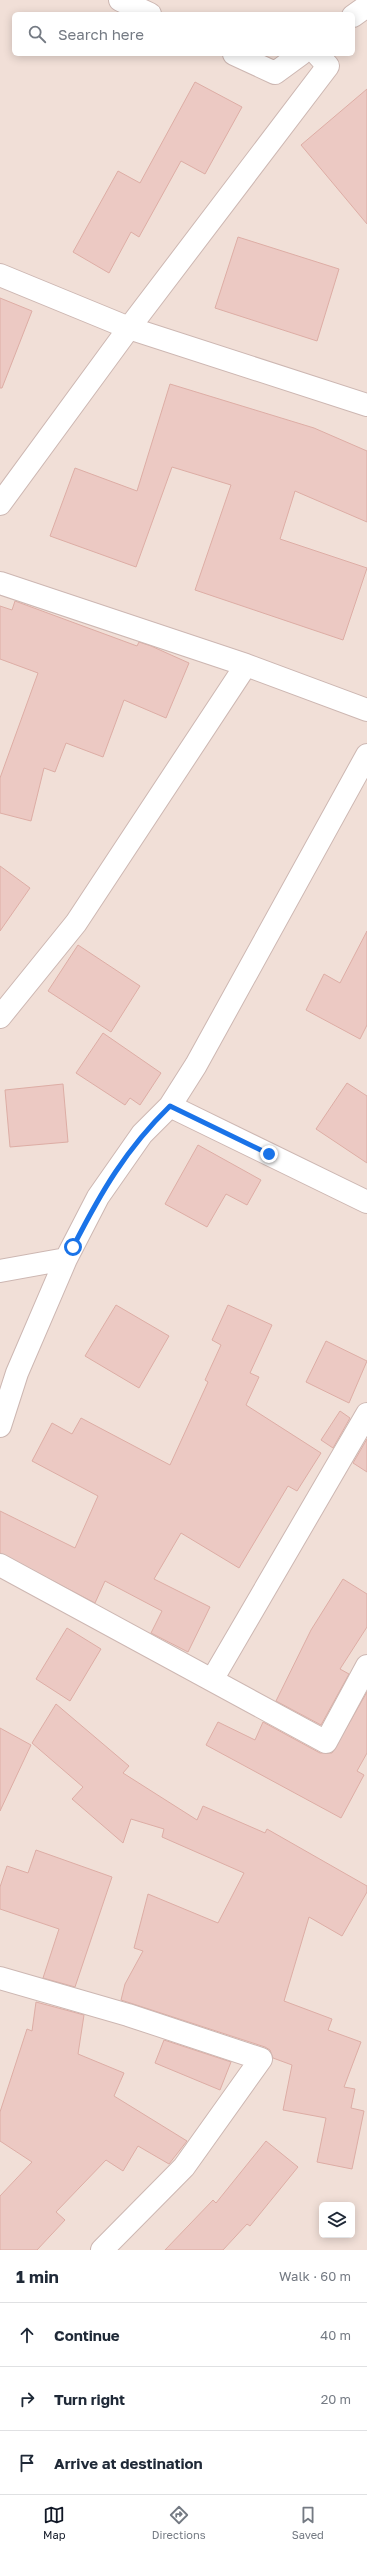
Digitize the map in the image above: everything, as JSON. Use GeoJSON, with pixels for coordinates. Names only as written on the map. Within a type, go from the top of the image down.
{"type":"FeatureCollection","features":[{"type":"Feature","properties":{"kind":"street"},"geometry":{"type":"LineString","coordinates":[[120,0],[146,12]]}},
{"type":"Feature","properties":{"kind":"street"},"geometry":{"type":"LineString","coordinates":[[355,14],[367,4],[365,0]]}},
{"type":"Feature","properties":{"kind":"street"},"geometry":{"type":"LineString","coordinates":[[238,56],[274,73],[298,56]]}},
{"type":"Feature","properties":{"kind":"street"},"geometry":{"type":"LineString","coordinates":[[0,504],[129,328],[328,66],[319,56]]}},
{"type":"Feature","properties":{"kind":"street"},"geometry":{"type":"LineString","coordinates":[[0,275],[129,328],[367,405]]}},
{"type":"Feature","properties":{"kind":"street"},"geometry":{"type":"LineString","coordinates":[[0,583],[246,665],[367,710]]}},
{"type":"Feature","properties":{"kind":"street"},"geometry":{"type":"LineString","coordinates":[[0,1017],[76,924],[246,665]]}},
{"type":"Feature","properties":{"kind":"street"},"geometry":{"type":"LineString","coordinates":[[0,1426],[17,1373],[66,1259],[98,1197],[142,1134],[170,1106],[196,1065],[367,755]]}},
{"type":"Feature","properties":{"kind":"street"},"geometry":{"type":"LineString","coordinates":[[170,1106],[367,1202]]}},
{"type":"Feature","properties":{"kind":"street"},"geometry":{"type":"LineString","coordinates":[[0,1271],[66,1259]]}},
{"type":"Feature","properties":{"kind":"street"},"geometry":{"type":"LineString","coordinates":[[212,1680],[367,1414]]}},
{"type":"Feature","properties":{"kind":"street"},"geometry":{"type":"LineString","coordinates":[[0,1565],[326,1742],[367,1666]]}},
{"type":"Feature","properties":{"kind":"street"},"geometry":{"type":"LineString","coordinates":[[0,1978],[128,2015],[261,2059],[184,2167],[102,2250]]}},
{"type":"Feature","properties":{"kind":"shaded area"},"geometry":{"type":"Polygon","coordinates":[[[0,0],[367,0],[367,2250],[0,2250],[0,0]]]}},
{"type":"Feature","properties":{"kind":"building"},"geometry":{"type":"Polygon","coordinates":[[[195,82],[242,107],[205,174],[181,161],[139,237],[131,232],[109,273],[73,252],[118,171],[140,183],[195,82]]]}},
{"type":"Feature","properties":{"kind":"building"},"geometry":{"type":"Polygon","coordinates":[[[367,89],[367,224],[301,145],[367,89]]]}},
{"type":"Feature","properties":{"kind":"building"},"geometry":{"type":"Polygon","coordinates":[[[238,237],[339,269],[317,341],[215,308],[238,237]]]}},
{"type":"Feature","properties":{"kind":"building"},"geometry":{"type":"Polygon","coordinates":[[[0,298],[32,311],[2,388],[0,388],[0,298]]]}},
{"type":"Feature","properties":{"kind":"building"},"geometry":{"type":"Polygon","coordinates":[[[170,384],[314,428],[367,451],[367,522],[295,491],[280,539],[367,568],[343,640],[195,590],[231,485],[172,467],[136,567],[50,536],[75,468],[137,491],[170,384]]]}},
{"type":"Feature","properties":{"kind":"building"},"geometry":{"type":"Polygon","coordinates":[[[15,601],[137,646],[139,642],[151,646],[189,663],[166,718],[124,700],[103,757],[66,743],[55,772],[44,768],[31,821],[0,813],[0,778],[38,673],[0,659],[0,606],[12,610],[15,601]]]}},
{"type":"Feature","properties":{"kind":"building"},"geometry":{"type":"Polygon","coordinates":[[[0,866],[30,888],[0,931],[0,866]]]}},
{"type":"Feature","properties":{"kind":"building"},"geometry":{"type":"Polygon","coordinates":[[[367,931],[367,1025],[360,1039],[306,1010],[324,974],[340,983],[367,931]]]}},
{"type":"Feature","properties":{"kind":"building"},"geometry":{"type":"Polygon","coordinates":[[[78,945],[140,986],[111,1032],[48,991],[78,945]]]}},
{"type":"Feature","properties":{"kind":"building"},"geometry":{"type":"Polygon","coordinates":[[[103,1033],[161,1073],[140,1105],[130,1098],[125,1105],[76,1073],[103,1033]]]}},
{"type":"Feature","properties":{"kind":"building"},"geometry":{"type":"Polygon","coordinates":[[[347,1083],[367,1096],[367,1163],[316,1129],[347,1083]]]}},
{"type":"Feature","properties":{"kind":"building"},"geometry":{"type":"Polygon","coordinates":[[[63,1084],[68,1142],[10,1147],[5,1090],[63,1084]]]}},
{"type":"Feature","properties":{"kind":"building"},"geometry":{"type":"Polygon","coordinates":[[[198,1145],[261,1180],[247,1205],[226,1194],[207,1227],[165,1204],[198,1145]]]}},
{"type":"Feature","properties":{"kind":"building"},"geometry":{"type":"Polygon","coordinates":[[[116,1305],[169,1336],[139,1388],[85,1356],[116,1305]]]}},
{"type":"Feature","properties":{"kind":"building"},"geometry":{"type":"Polygon","coordinates":[[[228,1305],[272,1325],[250,1373],[259,1377],[246,1405],[321,1453],[297,1491],[288,1486],[239,1568],[181,1533],[154,1579],[210,1607],[188,1652],[151,1633],[162,1611],[105,1581],[95,1603],[0,1553],[0,1511],[75,1548],[98,1496],[32,1461],[52,1423],[72,1434],[81,1418],[170,1465],[208,1382],[205,1380],[221,1345],[212,1340],[228,1305]]]}},
{"type":"Feature","properties":{"kind":"building"},"geometry":{"type":"Polygon","coordinates":[[[326,1341],[367,1361],[349,1403],[306,1382],[326,1341]]]}},
{"type":"Feature","properties":{"kind":"building"},"geometry":{"type":"Polygon","coordinates":[[[340,1411],[350,1418],[333,1448],[321,1440],[340,1411]]]}},
{"type":"Feature","properties":{"kind":"building"},"geometry":{"type":"Polygon","coordinates":[[[367,1439],[367,1472],[353,1463],[367,1439]]]}},
{"type":"Feature","properties":{"kind":"building"},"geometry":{"type":"Polygon","coordinates":[[[343,1579],[367,1594],[367,1627],[340,1669],[349,1674],[321,1725],[276,1701],[311,1630],[343,1579]]]}},
{"type":"Feature","properties":{"kind":"building"},"geometry":{"type":"Polygon","coordinates":[[[67,1628],[101,1649],[70,1701],[36,1679],[67,1628]]]}},
{"type":"Feature","properties":{"kind":"building"},"geometry":{"type":"Polygon","coordinates":[[[367,1692],[367,1753],[357,1771],[364,1775],[341,1818],[206,1745],[218,1722],[255,1740],[263,1722],[320,1753],[332,1753],[367,1692]]]}},
{"type":"Feature","properties":{"kind":"building"},"geometry":{"type":"Polygon","coordinates":[[[56,1704],[129,1766],[123,1773],[197,1820],[203,1806],[265,1833],[267,1829],[367,1886],[367,1892],[342,1936],[309,1917],[284,2001],[332,2019],[328,2030],[361,2042],[344,2087],[355,2089],[351,2108],[364,2111],[352,2169],[317,2162],[326,2118],[283,2110],[292,2065],[273,2058],[270,2050],[265,2047],[121,2000],[125,1984],[143,1951],[134,1948],[148,1894],[218,1923],[244,1873],[162,1837],[164,1829],[131,1819],[123,1843],[72,1799],[83,1787],[32,1743],[56,1704]]]}},
{"type":"Feature","properties":{"kind":"building"},"geometry":{"type":"Polygon","coordinates":[[[0,1728],[31,1745],[0,1811],[0,1728]]]}},
{"type":"Feature","properties":{"kind":"building"},"geometry":{"type":"Polygon","coordinates":[[[36,1850],[112,1877],[75,1987],[43,1978],[59,1929],[0,1909],[0,1887],[7,1866],[28,1873],[36,1850]]]}},
{"type":"Feature","properties":{"kind":"building"},"geometry":{"type":"Polygon","coordinates":[[[36,2002],[84,2015],[78,2054],[124,2073],[114,2096],[187,2141],[169,2164],[138,2146],[123,2171],[106,2160],[56,2212],[65,2220],[37,2250],[0,2250],[0,2196],[32,2162],[0,2141],[0,2112],[27,2029],[32,2031],[36,2002]]]}},
{"type":"Feature","properties":{"kind":"building"},"geometry":{"type":"Polygon","coordinates":[[[164,2040],[231,2062],[220,2090],[155,2063],[164,2040]]]}},
{"type":"Feature","properties":{"kind":"building"},"geometry":{"type":"Polygon","coordinates":[[[266,2141],[298,2167],[250,2226],[247,2224],[223,2250],[165,2250],[213,2200],[216,2203],[266,2141]]]}},
{"type":"Feature","properties":{"kind":"route"},"geometry":{"type":"LineString","coordinates":[[73,1247],[98,1197],[142,1134],[170,1106],[269,1154]]}}]}
